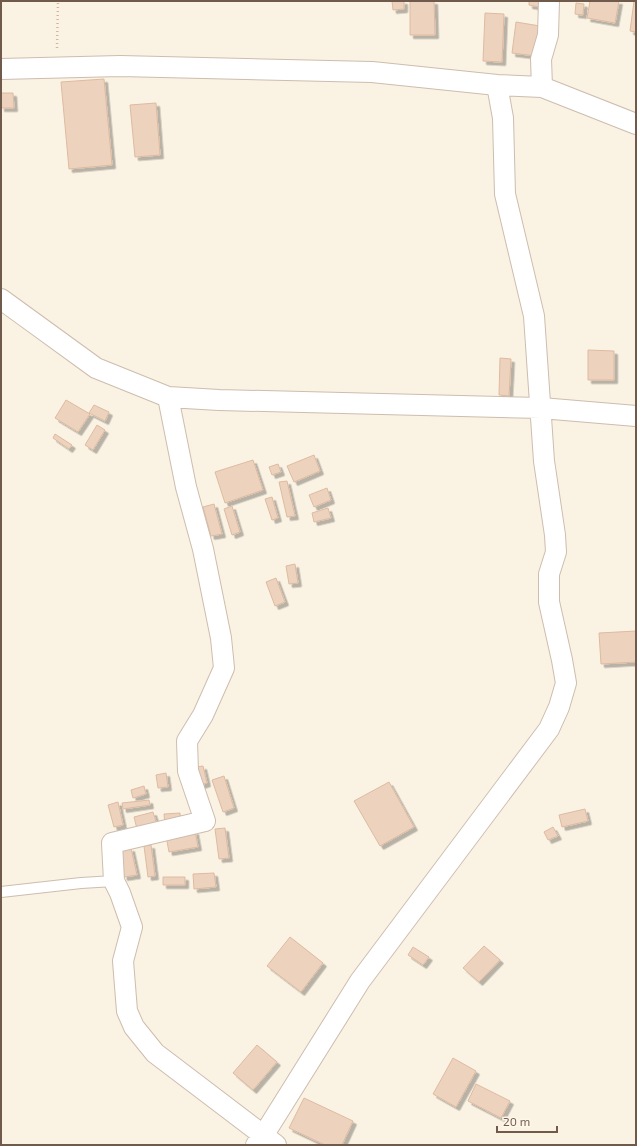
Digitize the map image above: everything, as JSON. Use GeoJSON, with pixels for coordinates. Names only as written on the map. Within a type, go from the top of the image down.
{"type":"FeatureCollection","features":[{"type":"Feature","properties":{"kind":"street"},"geometry":{"type":"LineString","coordinates":[[542,87],[541,59],[548,35],[548,1]]}},
{"type":"Feature","properties":{"kind":"street"},"geometry":{"type":"LineString","coordinates":[[1,69],[120,66],[372,72],[497,85],[542,87],[636,124]]}},
{"type":"Feature","properties":{"kind":"street"},"geometry":{"type":"LineString","coordinates":[[168,397],[186,487],[203,548],[221,638],[224,668],[203,715],[187,741],[188,771],[204,821],[112,843],[114,881],[120,893],[132,927],[124,961],[127,1011],[134,1027],[155,1053],[265,1142],[360,981],[549,730],[559,707],[566,683],[549,602],[549,574],[556,552],[544,461],[534,316],[505,194],[503,118],[497,85]]}},
{"type":"Feature","properties":{"kind":"street"},"geometry":{"type":"LineString","coordinates":[[1,299],[96,368],[168,397],[219,400],[541,408],[636,416]]}},
{"type":"Feature","properties":{"kind":"lane"},"geometry":{"type":"LineString","coordinates":[[1,892],[81,883],[114,881]]}},
{"type":"Feature","properties":{"kind":"path"},"geometry":{"type":"LineString","coordinates":[[57,68],[58,1]]}},
{"type":"Feature","properties":{"kind":"building"},"geometry":{"type":"Polygon","coordinates":[[[392,1],[404,1],[404,9],[393,10],[392,1]]]}},
{"type":"Feature","properties":{"kind":"building"},"geometry":{"type":"Polygon","coordinates":[[[410,1],[434,1],[435,35],[410,35],[410,1]]]}},
{"type":"Feature","properties":{"kind":"building"},"geometry":{"type":"Polygon","coordinates":[[[529,1],[541,1],[540,7],[529,5],[529,1]]]}},
{"type":"Feature","properties":{"kind":"building"},"geometry":{"type":"Polygon","coordinates":[[[590,1],[619,1],[615,23],[587,18],[590,1]]]}},
{"type":"Feature","properties":{"kind":"building"},"geometry":{"type":"Polygon","coordinates":[[[634,1],[636,1],[636,32],[630,31],[634,1]]]}},
{"type":"Feature","properties":{"kind":"building"},"geometry":{"type":"Polygon","coordinates":[[[576,3],[584,4],[583,15],[575,14],[576,3]]]}},
{"type":"Feature","properties":{"kind":"building"},"geometry":{"type":"Polygon","coordinates":[[[485,13],[504,14],[502,62],[483,61],[485,13]]]}},
{"type":"Feature","properties":{"kind":"building"},"geometry":{"type":"Polygon","coordinates":[[[516,22],[540,26],[536,56],[512,53],[516,22]]]}},
{"type":"Feature","properties":{"kind":"building"},"geometry":{"type":"Polygon","coordinates":[[[104,79],[112,165],[69,169],[61,82],[104,79]]]}},
{"type":"Feature","properties":{"kind":"building"},"geometry":{"type":"Polygon","coordinates":[[[1,93],[13,93],[14,108],[1,108],[1,93]]]}},
{"type":"Feature","properties":{"kind":"building"},"geometry":{"type":"Polygon","coordinates":[[[156,103],[160,155],[135,157],[130,105],[156,103]]]}},
{"type":"Feature","properties":{"kind":"building"},"geometry":{"type":"Polygon","coordinates":[[[588,350],[614,351],[614,380],[588,380],[588,350]]]}},
{"type":"Feature","properties":{"kind":"building"},"geometry":{"type":"Polygon","coordinates":[[[500,358],[511,359],[509,396],[499,395],[500,358]]]}},
{"type":"Feature","properties":{"kind":"building"},"geometry":{"type":"Polygon","coordinates":[[[66,400],[90,414],[78,432],[55,418],[66,400]]]}},
{"type":"Feature","properties":{"kind":"building"},"geometry":{"type":"Polygon","coordinates":[[[94,405],[109,412],[105,421],[89,413],[94,405]]]}},
{"type":"Feature","properties":{"kind":"building"},"geometry":{"type":"Polygon","coordinates":[[[97,425],[105,430],[93,450],[85,445],[97,425]]]}},
{"type":"Feature","properties":{"kind":"building"},"geometry":{"type":"Polygon","coordinates":[[[55,434],[72,445],[69,449],[53,438],[55,434]]]}},
{"type":"Feature","properties":{"kind":"building"},"geometry":{"type":"Polygon","coordinates":[[[314,455],[320,471],[294,482],[287,466],[314,455]]]}},
{"type":"Feature","properties":{"kind":"building"},"geometry":{"type":"Polygon","coordinates":[[[253,460],[263,490],[225,503],[215,472],[253,460]]]}},
{"type":"Feature","properties":{"kind":"building"},"geometry":{"type":"Polygon","coordinates":[[[278,464],[281,472],[272,475],[269,467],[278,464]]]}},
{"type":"Feature","properties":{"kind":"building"},"geometry":{"type":"Polygon","coordinates":[[[287,481],[295,516],[287,517],[279,482],[287,481]]]}},
{"type":"Feature","properties":{"kind":"building"},"geometry":{"type":"Polygon","coordinates":[[[327,488],[331,500],[314,507],[309,495],[327,488]]]}},
{"type":"Feature","properties":{"kind":"building"},"geometry":{"type":"Polygon","coordinates":[[[272,497],[278,518],[272,520],[265,499],[272,497]]]}},
{"type":"Feature","properties":{"kind":"building"},"geometry":{"type":"Polygon","coordinates":[[[214,504],[222,534],[211,536],[203,507],[214,504]]]}},
{"type":"Feature","properties":{"kind":"building"},"geometry":{"type":"Polygon","coordinates":[[[232,506],[240,532],[232,535],[224,509],[232,506]]]}},
{"type":"Feature","properties":{"kind":"building"},"geometry":{"type":"Polygon","coordinates":[[[328,508],[331,518],[314,522],[312,513],[328,508]]]}},
{"type":"Feature","properties":{"kind":"building"},"geometry":{"type":"Polygon","coordinates":[[[295,564],[298,583],[289,584],[286,566],[295,564]]]}},
{"type":"Feature","properties":{"kind":"building"},"geometry":{"type":"Polygon","coordinates":[[[276,578],[285,602],[275,606],[266,582],[276,578]]]}},
{"type":"Feature","properties":{"kind":"building"},"geometry":{"type":"Polygon","coordinates":[[[636,631],[636,662],[601,664],[599,633],[636,631]]]}},
{"type":"Feature","properties":{"kind":"building"},"geometry":{"type":"Polygon","coordinates":[[[203,766],[207,783],[201,785],[196,767],[203,766]]]}},
{"type":"Feature","properties":{"kind":"building"},"geometry":{"type":"Polygon","coordinates":[[[166,773],[168,787],[158,788],[156,775],[166,773]]]}},
{"type":"Feature","properties":{"kind":"building"},"geometry":{"type":"Polygon","coordinates":[[[224,776],[234,808],[223,812],[212,780],[224,776]]]}},
{"type":"Feature","properties":{"kind":"building"},"geometry":{"type":"Polygon","coordinates":[[[389,782],[414,827],[380,846],[354,801],[389,782]]]}},
{"type":"Feature","properties":{"kind":"building"},"geometry":{"type":"Polygon","coordinates":[[[144,786],[146,794],[133,798],[131,790],[144,786]]]}},
{"type":"Feature","properties":{"kind":"building"},"geometry":{"type":"Polygon","coordinates":[[[149,800],[150,805],[123,809],[122,803],[149,800]]]}},
{"type":"Feature","properties":{"kind":"building"},"geometry":{"type":"Polygon","coordinates":[[[118,802],[123,825],[114,827],[108,805],[118,802]]]}},
{"type":"Feature","properties":{"kind":"building"},"geometry":{"type":"Polygon","coordinates":[[[585,809],[588,821],[562,827],[559,815],[585,809]]]}},
{"type":"Feature","properties":{"kind":"building"},"geometry":{"type":"Polygon","coordinates":[[[153,812],[158,828],[138,833],[134,817],[153,812]]]}},
{"type":"Feature","properties":{"kind":"building"},"geometry":{"type":"Polygon","coordinates":[[[180,813],[181,824],[165,825],[164,814],[180,813]]]}},
{"type":"Feature","properties":{"kind":"building"},"geometry":{"type":"Polygon","coordinates":[[[553,827],[558,836],[548,840],[544,832],[553,827]]]}},
{"type":"Feature","properties":{"kind":"building"},"geometry":{"type":"Polygon","coordinates":[[[225,828],[229,858],[219,859],[215,829],[225,828]]]}},
{"type":"Feature","properties":{"kind":"building"},"geometry":{"type":"Polygon","coordinates":[[[195,831],[198,847],[169,852],[166,836],[195,831]]]}},
{"type":"Feature","properties":{"kind":"building"},"geometry":{"type":"Polygon","coordinates":[[[151,845],[155,876],[148,877],[144,846],[151,845]]]}},
{"type":"Feature","properties":{"kind":"building"},"geometry":{"type":"Polygon","coordinates":[[[131,848],[137,875],[124,877],[119,850],[131,848]]]}},
{"type":"Feature","properties":{"kind":"building"},"geometry":{"type":"Polygon","coordinates":[[[214,873],[216,887],[194,889],[193,874],[214,873]]]}},
{"type":"Feature","properties":{"kind":"building"},"geometry":{"type":"Polygon","coordinates":[[[163,877],[185,877],[185,885],[163,885],[163,877]]]}},
{"type":"Feature","properties":{"kind":"building"},"geometry":{"type":"Polygon","coordinates":[[[290,937],[323,963],[301,992],[267,966],[290,937]]]}},
{"type":"Feature","properties":{"kind":"building"},"geometry":{"type":"Polygon","coordinates":[[[484,946],[500,960],[479,982],[463,968],[484,946]]]}},
{"type":"Feature","properties":{"kind":"building"},"geometry":{"type":"Polygon","coordinates":[[[413,947],[429,957],[423,965],[408,955],[413,947]]]}},
{"type":"Feature","properties":{"kind":"building"},"geometry":{"type":"Polygon","coordinates":[[[257,1045],[277,1062],[253,1090],[233,1073],[257,1045]]]}},
{"type":"Feature","properties":{"kind":"building"},"geometry":{"type":"Polygon","coordinates":[[[453,1058],[476,1071],[456,1107],[433,1094],[453,1058]]]}},
{"type":"Feature","properties":{"kind":"building"},"geometry":{"type":"Polygon","coordinates":[[[476,1084],[510,1101],[501,1118],[468,1101],[476,1084]]]}},
{"type":"Feature","properties":{"kind":"building"},"geometry":{"type":"Polygon","coordinates":[[[304,1098],[353,1121],[342,1145],[325,1145],[289,1128],[304,1098]]]}}]}
